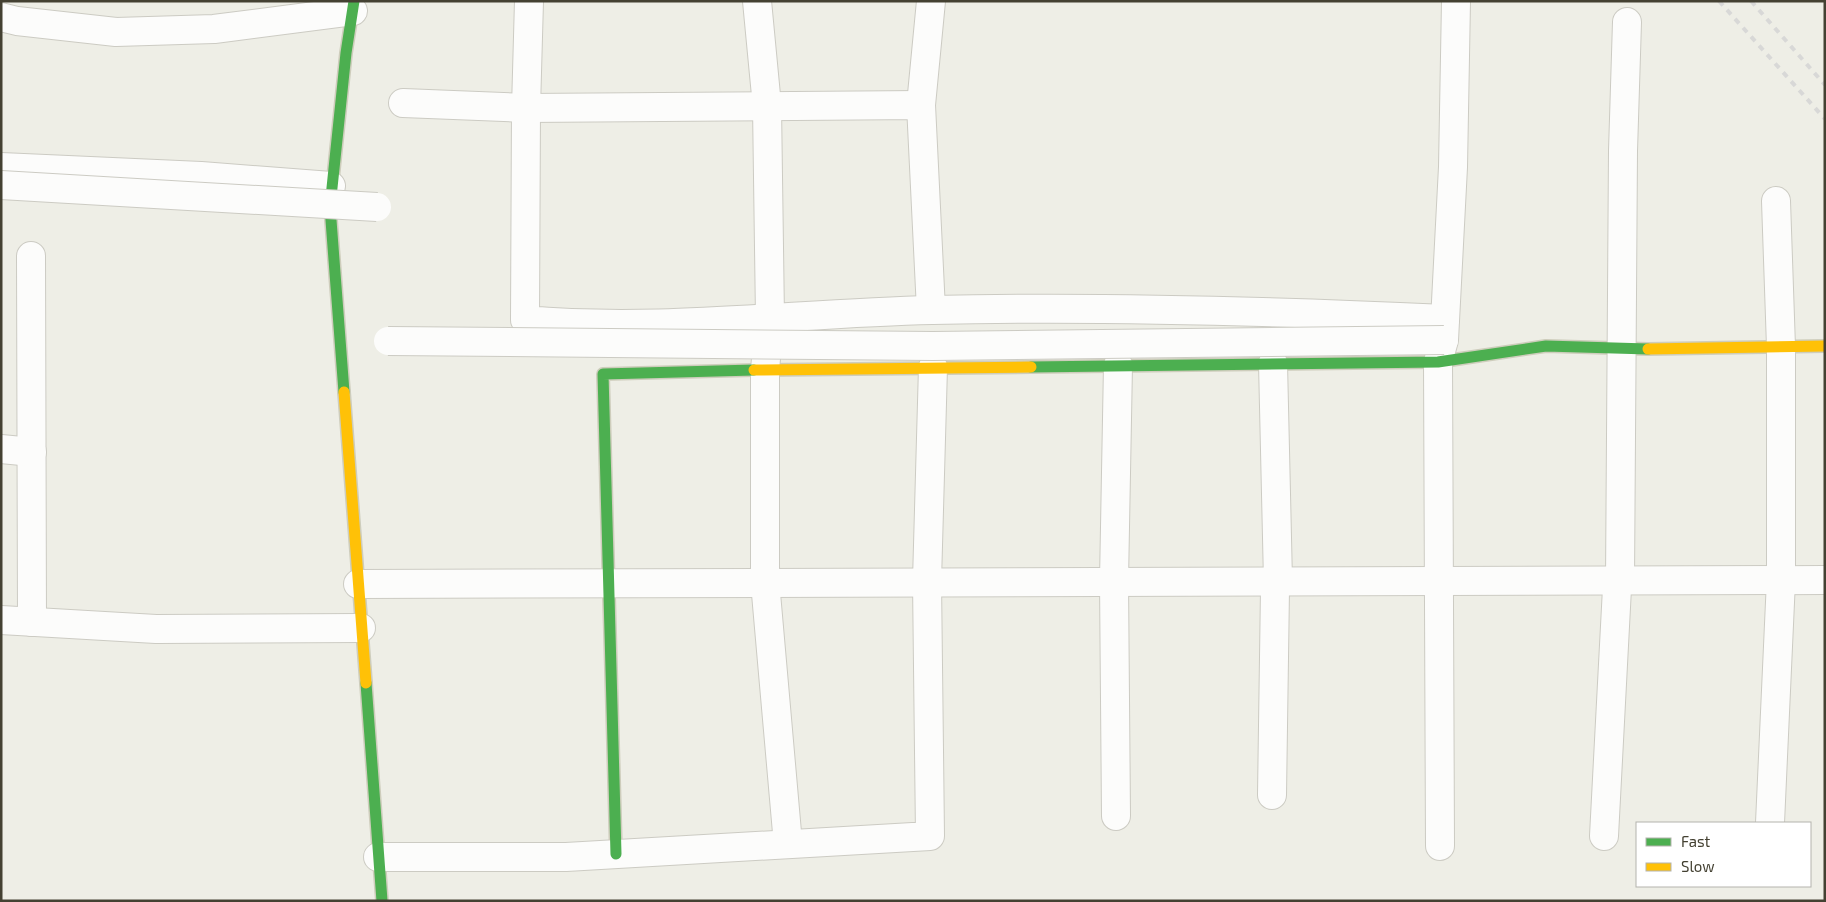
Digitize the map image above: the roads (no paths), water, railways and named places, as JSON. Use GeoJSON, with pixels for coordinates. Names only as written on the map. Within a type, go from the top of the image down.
{"type":"FeatureCollection","features":[{"type":"Feature","properties":{"kind":"street"},"geometry":{"type":"LineString","coordinates":[[529,1],[526,108],[525,320],[563,324],[770,318],[932,310],[1247,310],[1442,340]]}},
{"type":"Feature","properties":{"kind":"street"},"geometry":{"type":"LineString","coordinates":[[758,1],[767,106],[770,318],[765,370],[764,582],[788,844]]}},
{"type":"Feature","properties":{"kind":"street"},"geometry":{"type":"LineString","coordinates":[[931,1],[921,105],[932,310]]}},
{"type":"Feature","properties":{"kind":"street"},"geometry":{"type":"LineString","coordinates":[[1440,846],[1438,580],[1442,340],[1454,167],[1456,1]]}},
{"type":"Feature","properties":{"kind":"street"},"geometry":{"type":"LineString","coordinates":[[1,17],[17,21],[116,32],[214,29],[353,6],[330,207],[382,901]]}},
{"type":"Feature","properties":{"kind":"street"},"geometry":{"type":"LineString","coordinates":[[1604,836],[1617,588],[1620,580],[1623,151],[1627,22]]}},
{"type":"Feature","properties":{"kind":"street"},"geometry":{"type":"LineString","coordinates":[[403,103],[526,108],[921,105]]}},
{"type":"Feature","properties":{"kind":"street"},"geometry":{"type":"LineString","coordinates":[[1,167],[201,176],[331,186]]}},
{"type":"Feature","properties":{"kind":"street"},"geometry":{"type":"LineString","coordinates":[[1,184],[377,207]]}},
{"type":"Feature","properties":{"kind":"street"},"geometry":{"type":"LineString","coordinates":[[1770,822],[1781,580],[1781,347],[1776,201]]}},
{"type":"Feature","properties":{"kind":"street"},"geometry":{"type":"LineString","coordinates":[[31,256],[32,622]]}},
{"type":"Feature","properties":{"kind":"street"},"geometry":{"type":"LineString","coordinates":[[616,854],[603,374],[933,367],[1273,363],[1442,340]]}},
{"type":"Feature","properties":{"kind":"street"},"geometry":{"type":"LineString","coordinates":[[388,341],[933,346],[1442,340],[1622,349],[1825,346]]}},
{"type":"Feature","properties":{"kind":"street"},"geometry":{"type":"LineString","coordinates":[[1272,795],[1275,589],[1278,581],[1273,363]]}},
{"type":"Feature","properties":{"kind":"street"},"geometry":{"type":"LineString","coordinates":[[1116,816],[1114,581],[1118,365]]}},
{"type":"Feature","properties":{"kind":"street"},"geometry":{"type":"LineString","coordinates":[[378,857],[566,856],[930,836],[927,581],[933,367]]}},
{"type":"Feature","properties":{"kind":"street"},"geometry":{"type":"LineString","coordinates":[[1,449],[32,452]]}},
{"type":"Feature","properties":{"kind":"street"},"geometry":{"type":"LineString","coordinates":[[358,584],[1825,580]]}},
{"type":"Feature","properties":{"kind":"street"},"geometry":{"type":"LineString","coordinates":[[1,620],[156,630],[361,628]]}},
{"type":"Feature","properties":{"kind":"railway"},"geometry":{"type":"LineString","coordinates":[[1719,1],[1825,119]]}},
{"type":"Feature","properties":{"kind":"railway"},"geometry":{"type":"LineString","coordinates":[[1751,1],[1825,85]]}}]}
